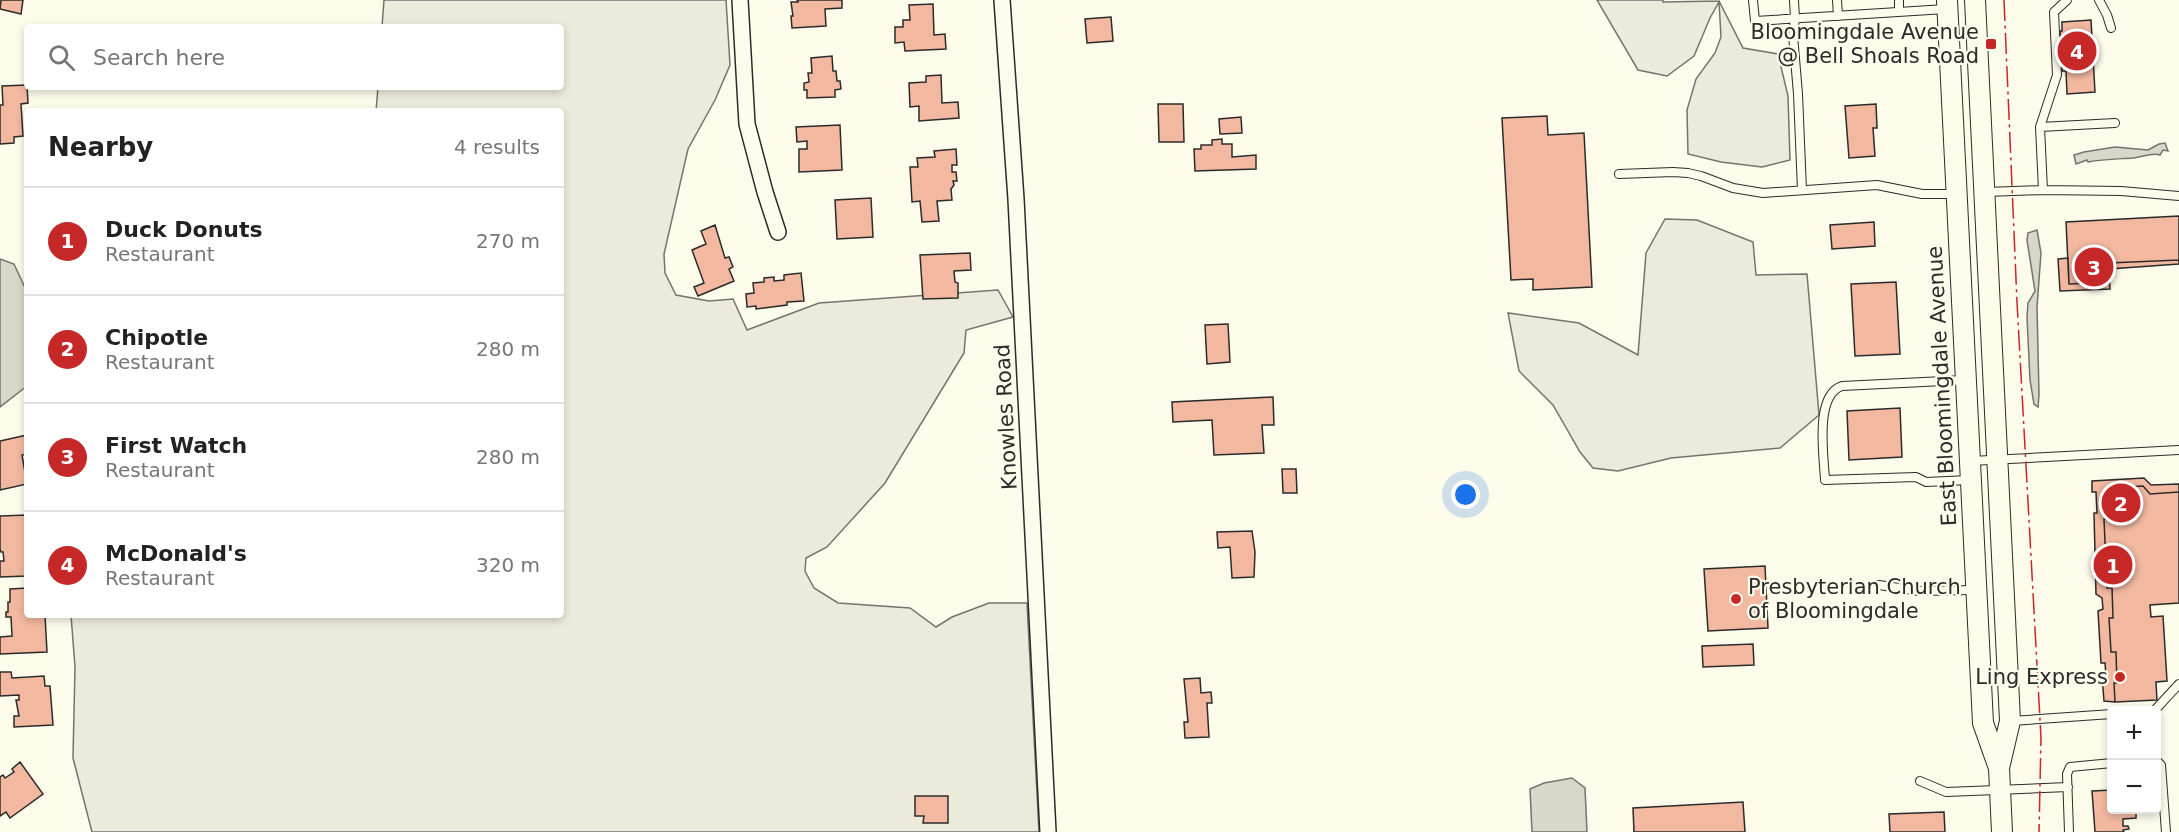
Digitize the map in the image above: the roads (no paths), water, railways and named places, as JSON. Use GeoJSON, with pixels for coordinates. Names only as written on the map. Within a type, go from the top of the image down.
{"type":"FeatureCollection","features":[{"type":"Feature","properties":{"kind":"main road","name":"East Bloomingdale Avenue"},"geometry":{"type":"LineString","coordinates":[[1975,0],[2010,721],[1999,768],[2002,832]]}},
{"type":"Feature","properties":{"kind":"main road","name":"East Bloomingdale Avenue"},"geometry":{"type":"LineString","coordinates":[[1947,4],[1983,723],[1999,768]]}},
{"type":"Feature","properties":{"kind":"street"},"geometry":{"type":"LineString","coordinates":[[740,0],[747,124],[778,232]]}},
{"type":"Feature","properties":{"kind":"street","name":"Knowles Road"},"geometry":{"type":"LineString","coordinates":[[1002,0],[1016,199],[1048,832]]}},
{"type":"Feature","properties":{"kind":"lane"},"geometry":{"type":"LineString","coordinates":[[1753,0],[1755,21],[1899,12],[1947,4]]}},
{"type":"Feature","properties":{"kind":"lane"},"geometry":{"type":"LineString","coordinates":[[1794,0],[1795,19],[1792,35],[1798,94],[1802,190]]}},
{"type":"Feature","properties":{"kind":"lane"},"geometry":{"type":"LineString","coordinates":[[1837,0],[1838,16]]}},
{"type":"Feature","properties":{"kind":"lane"},"geometry":{"type":"LineString","coordinates":[[1899,0],[1899,12]]}},
{"type":"Feature","properties":{"kind":"lane"},"geometry":{"type":"LineString","coordinates":[[2043,190],[2040,127],[2057,75],[2054,0]]}},
{"type":"Feature","properties":{"kind":"lane"},"geometry":{"type":"LineString","coordinates":[[2054,12],[2067,0]]}},
{"type":"Feature","properties":{"kind":"lane"},"geometry":{"type":"LineString","coordinates":[[2099,0],[2111,28]]}},
{"type":"Feature","properties":{"kind":"lane"},"geometry":{"type":"LineString","coordinates":[[2040,127],[2115,123]]}},
{"type":"Feature","properties":{"kind":"lane"},"geometry":{"type":"LineString","coordinates":[[1619,174],[1680,172],[1701,176],[1748,192],[1877,185],[1922,194],[1957,194]]}},
{"type":"Feature","properties":{"kind":"lane"},"geometry":{"type":"LineString","coordinates":[[1984,192],[2121,191],[2179,196]]}},
{"type":"Feature","properties":{"kind":"lane"},"geometry":{"type":"LineString","coordinates":[[1965,380],[1842,386],[1833,390],[1827,402],[1823,422],[1825,480],[1916,477],[1926,482],[1970,470],[1997,459],[2179,450]]}},
{"type":"Feature","properties":{"kind":"lane"},"geometry":{"type":"LineString","coordinates":[[1879,585],[1919,591],[1976,590]]}},
{"type":"Feature","properties":{"kind":"lane"},"geometry":{"type":"LineString","coordinates":[[2159,706],[2179,684]]}},
{"type":"Feature","properties":{"kind":"lane"},"geometry":{"type":"LineString","coordinates":[[2010,721],[2107,714]]}},
{"type":"Feature","properties":{"kind":"lane"},"geometry":{"type":"LineString","coordinates":[[2069,832],[2067,774],[2070,767],[2107,764]]}},
{"type":"Feature","properties":{"kind":"lane"},"geometry":{"type":"LineString","coordinates":[[2161,764],[2166,832]]}},
{"type":"Feature","properties":{"kind":"lane"},"geometry":{"type":"LineString","coordinates":[[1920,781],[1946,792],[2068,787]]}},
{"type":"Feature","properties":{"kind":"place","name":"Bloomingdale Avenue @ Bell Shoals Road"},"geometry":{"type":"Point","coordinates":[1991,44]}},
{"type":"Feature","properties":{"kind":"place","name":"McDonald's"},"geometry":{"type":"Point","coordinates":[2077,51]}},
{"type":"Feature","properties":{"kind":"place","name":"First Watch"},"geometry":{"type":"Point","coordinates":[2094,267]}},
{"type":"Feature","properties":{"kind":"place","name":"Chipotle"},"geometry":{"type":"Point","coordinates":[2121,503]}},
{"type":"Feature","properties":{"kind":"place","name":"Duck Donuts"},"geometry":{"type":"Point","coordinates":[2113,565]}},
{"type":"Feature","properties":{"kind":"place","name":"Presbyterian Church of Bloomingdale"},"geometry":{"type":"Point","coordinates":[1736,599]}},
{"type":"Feature","properties":{"kind":"place","name":"Ling Express"},"geometry":{"type":"Point","coordinates":[2120,677]}}]}
